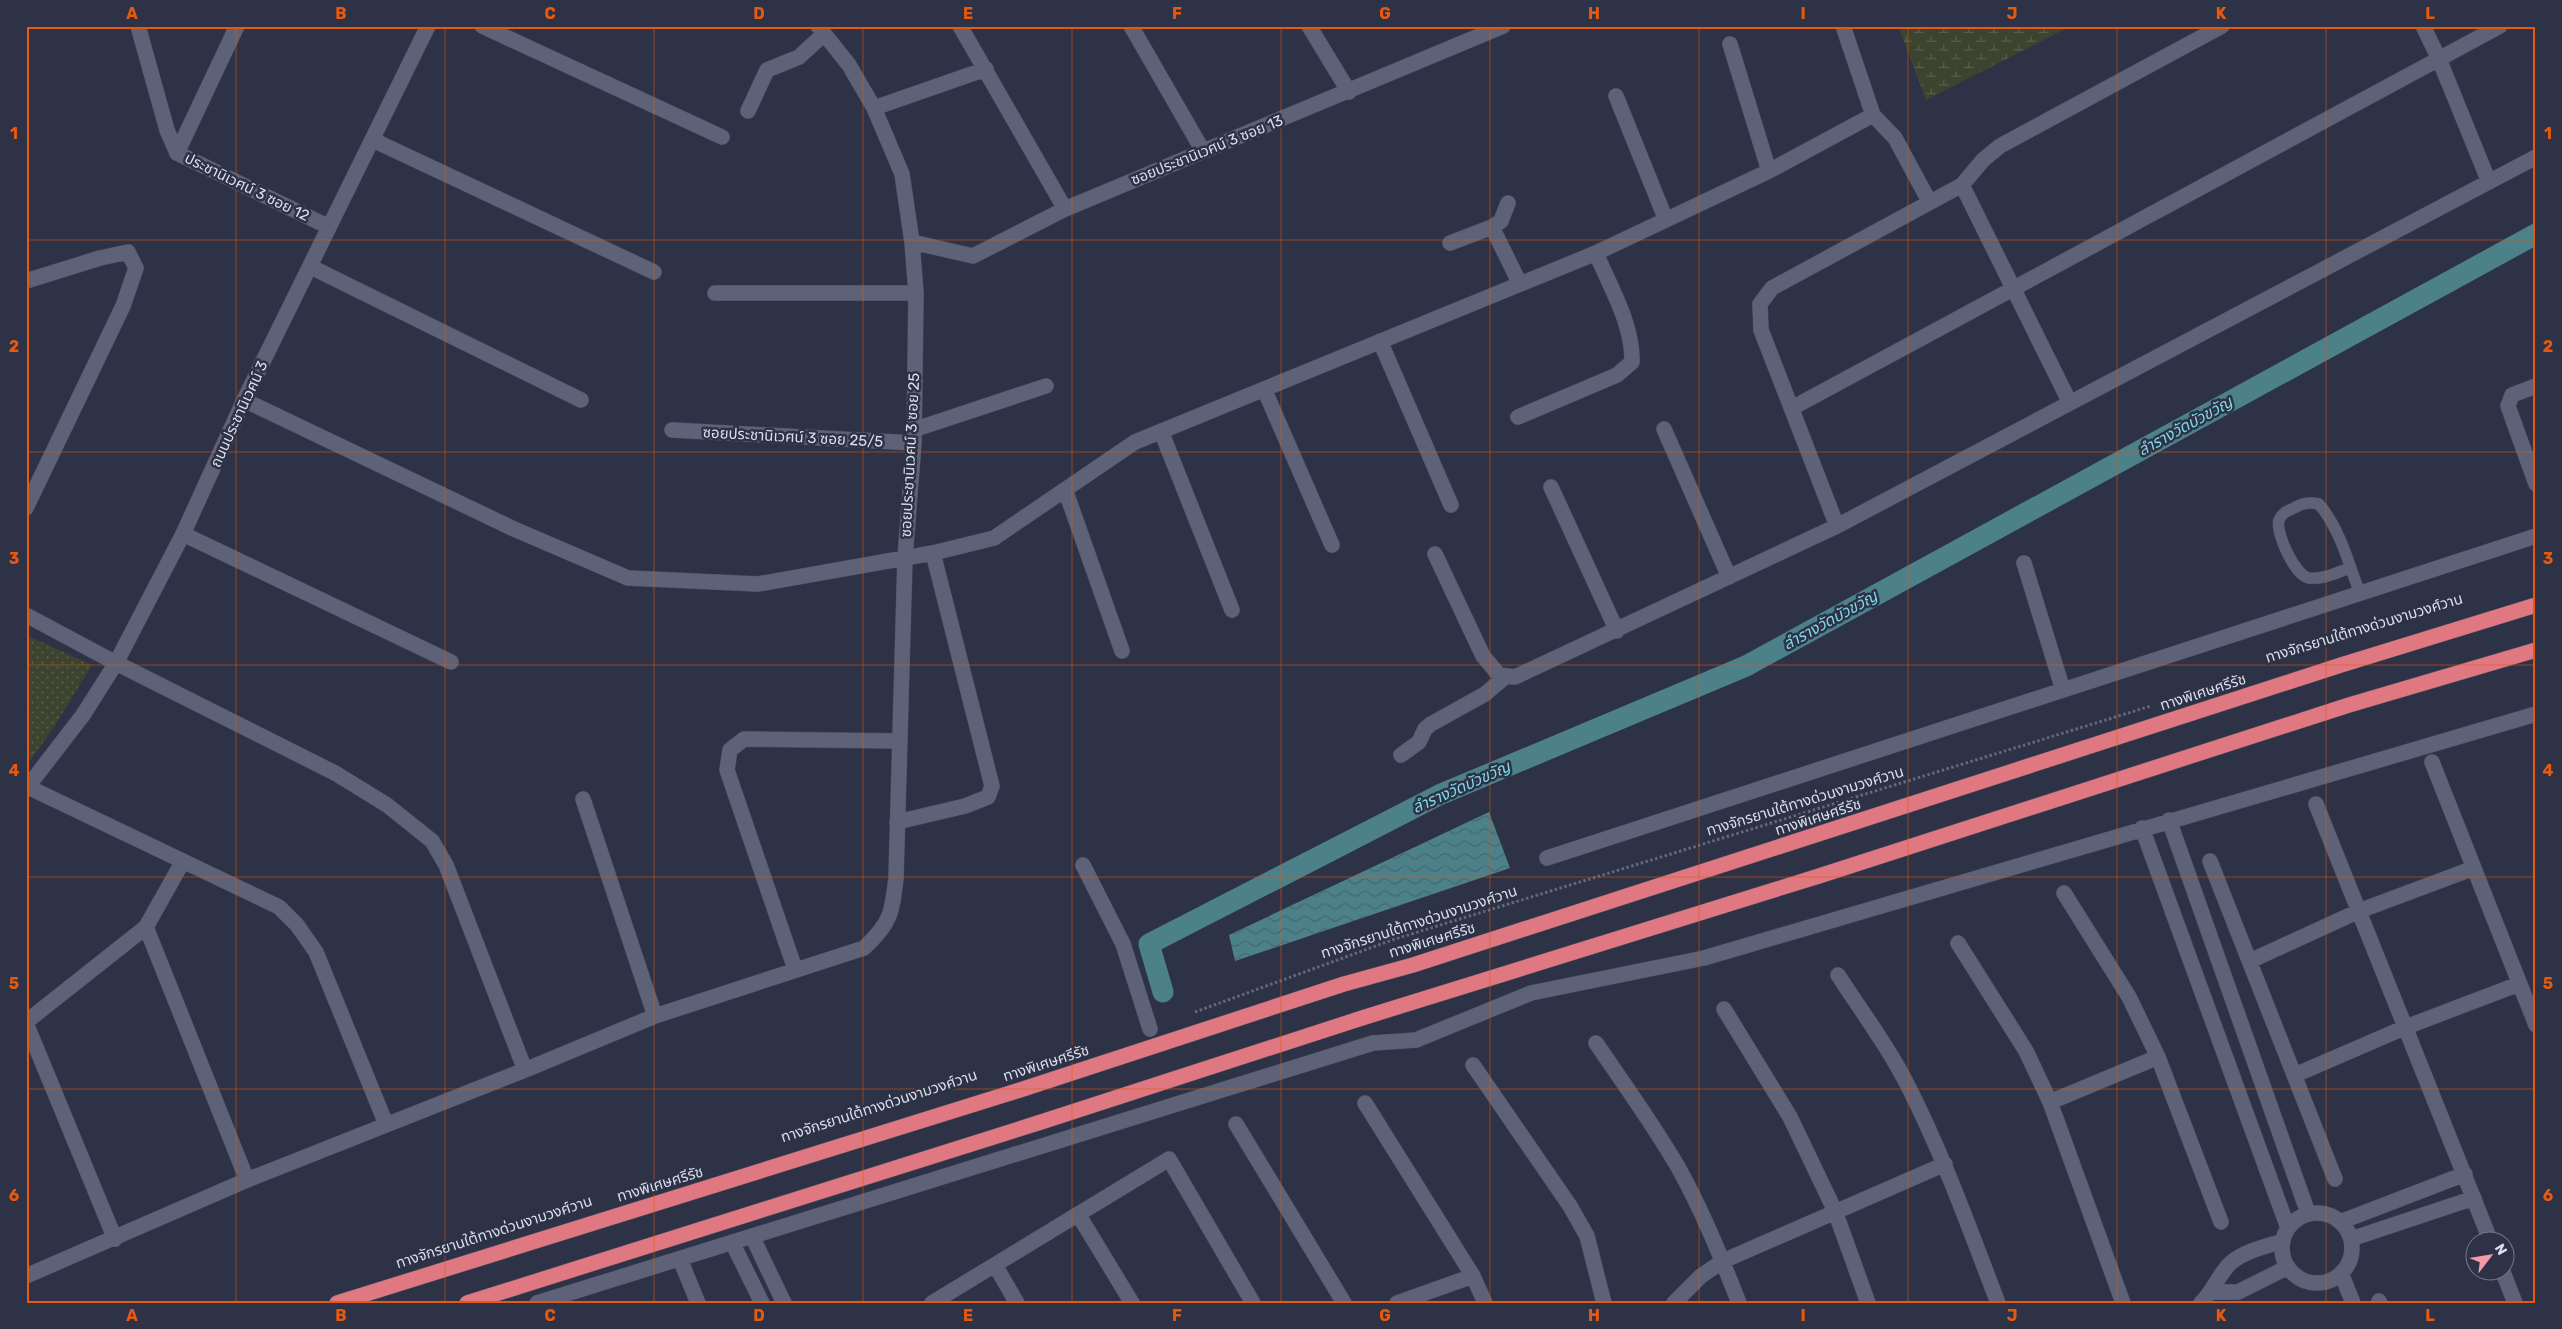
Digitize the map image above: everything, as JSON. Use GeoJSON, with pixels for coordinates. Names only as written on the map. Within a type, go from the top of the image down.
{"type":"FeatureCollection","features":[{"type":"Feature","properties":{"kind":"highway","name":"ทางพิเศษศรีรัช"},"geometry":{"type":"LineString","coordinates":[[337,1303],[1020,1090],[1344,984],[1413,965],[2341,665],[2536,605]]}},
{"type":"Feature","properties":{"kind":"highway"},"geometry":{"type":"LineString","coordinates":[[467,1303],[1362,1018],[1829,873],[2349,705],[2536,650]]}},
{"type":"Feature","properties":{"kind":"street","name":"ประชานิเวศน์ 3 ซอย 12"},"geometry":{"type":"LineString","coordinates":[[138,26],[167,130],[177,152],[329,227]]}},
{"type":"Feature","properties":{"kind":"street"},"geometry":{"type":"LineString","coordinates":[[177,152],[237,26]]}},
{"type":"Feature","properties":{"kind":"street","name":"ถนนประชานิเวศน์ 3"},"geometry":{"type":"LineString","coordinates":[[27,788],[83,715],[116,663],[183,534],[244,400],[428,26]]}},
{"type":"Feature","properties":{"kind":"street"},"geometry":{"type":"LineString","coordinates":[[482,26],[722,137]]}},
{"type":"Feature","properties":{"kind":"street"},"geometry":{"type":"LineString","coordinates":[[960,26],[1065,209]]}},
{"type":"Feature","properties":{"kind":"street"},"geometry":{"type":"LineString","coordinates":[[1132,26],[1203,151]]}},
{"type":"Feature","properties":{"kind":"street"},"geometry":{"type":"LineString","coordinates":[[1309,26],[1349,92]]}},
{"type":"Feature","properties":{"kind":"street","name":"ซอยประชานิเวศน์ 3 ซอย 13"},"geometry":{"type":"LineString","coordinates":[[912,242],[973,256],[1065,209],[1349,92],[1485,30],[1503,26]]}},
{"type":"Feature","properties":{"kind":"street"},"geometry":{"type":"LineString","coordinates":[[1844,26],[1874,115],[1895,138],[1929,201]]}},
{"type":"Feature","properties":{"kind":"street"},"geometry":{"type":"LineString","coordinates":[[1837,526],[1761,330],[1760,304],[1772,288],[1796,273],[1962,184],[1983,160],[2000,146],[2222,26]]}},
{"type":"Feature","properties":{"kind":"street"},"geometry":{"type":"LineString","coordinates":[[2423,26],[2439,59],[2488,182]]}},
{"type":"Feature","properties":{"kind":"street"},"geometry":{"type":"LineString","coordinates":[[1792,408],[2500,26]]}},
{"type":"Feature","properties":{"kind":"street"},"geometry":{"type":"LineString","coordinates":[[748,111],[767,70],[799,57],[821,30]]}},
{"type":"Feature","properties":{"kind":"street","name":"ซอยประชานิเวศน์ 3 ซอย 25"},"geometry":{"type":"LineString","coordinates":[[26,1276],[115,1239],[247,1180],[525,1070],[655,1016],[794,969],[864,948],[883,930],[892,908],[896,878],[905,557],[914,437],[916,294],[912,242],[902,174],[874,108],[849,65],[821,30]]}},
{"type":"Feature","properties":{"kind":"street"},"geometry":{"type":"LineString","coordinates":[[1730,44],[1769,171]]}},
{"type":"Feature","properties":{"kind":"street"},"geometry":{"type":"LineString","coordinates":[[874,108],[986,69]]}},
{"type":"Feature","properties":{"kind":"street"},"geometry":{"type":"LineString","coordinates":[[1616,96],[1666,220]]}},
{"type":"Feature","properties":{"kind":"street"},"geometry":{"type":"LineString","coordinates":[[244,400],[514,529],[628,578],[758,584],[933,552],[994,538],[1066,492],[1119,452],[1161,431],[1596,253],[1769,171],[1874,115]]}},
{"type":"Feature","properties":{"kind":"street"},"geometry":{"type":"LineString","coordinates":[[372,140],[654,272]]}},
{"type":"Feature","properties":{"kind":"street"},"geometry":{"type":"LineString","coordinates":[[1435,554],[1483,656],[1499,674],[1505,677],[1515,677],[1617,631],[1837,526],[2536,157]]}},
{"type":"Feature","properties":{"kind":"street"},"geometry":{"type":"LineString","coordinates":[[1962,184],[2070,403]]}},
{"type":"Feature","properties":{"kind":"street"},"geometry":{"type":"LineString","coordinates":[[1450,243],[1492,228],[1501,221],[1508,203]]}},
{"type":"Feature","properties":{"kind":"street"},"geometry":{"type":"LineString","coordinates":[[1492,228],[1520,284]]}},
{"type":"Feature","properties":{"kind":"street"},"geometry":{"type":"LineString","coordinates":[[26,508],[123,306],[136,268],[128,252],[27,279]]}},
{"type":"Feature","properties":{"kind":"street"},"geometry":{"type":"LineString","coordinates":[[1518,418],[1617,375],[1632,362],[1633,348],[1628,329],[1596,253]]}},
{"type":"Feature","properties":{"kind":"street"},"geometry":{"type":"LineString","coordinates":[[311,267],[581,400]]}},
{"type":"Feature","properties":{"kind":"street"},"geometry":{"type":"LineString","coordinates":[[715,293],[916,294]]}},
{"type":"Feature","properties":{"kind":"street"},"geometry":{"type":"LineString","coordinates":[[1380,341],[1451,505]]}},
{"type":"Feature","properties":{"kind":"street"},"geometry":{"type":"LineString","coordinates":[[914,437],[1046,386]]}},
{"type":"Feature","properties":{"kind":"street"},"geometry":{"type":"LineString","coordinates":[[2536,386],[2512,395],[2508,406],[2536,484]]}},
{"type":"Feature","properties":{"kind":"street"},"geometry":{"type":"LineString","coordinates":[[1264,389],[1332,545]]}},
{"type":"Feature","properties":{"kind":"street"},"geometry":{"type":"LineString","coordinates":[[1664,429],[1729,577]]}},
{"type":"Feature","properties":{"kind":"street","name":"ซอยประชานิเวศน์ 3 ซอย 25/5"},"geometry":{"type":"LineString","coordinates":[[672,430],[914,437]]}},
{"type":"Feature","properties":{"kind":"street"},"geometry":{"type":"LineString","coordinates":[[1161,431],[1232,610]]}},
{"type":"Feature","properties":{"kind":"street"},"geometry":{"type":"LineString","coordinates":[[1551,487],[1617,631]]}},
{"type":"Feature","properties":{"kind":"street"},"geometry":{"type":"LineString","coordinates":[[1066,492],[1122,651]]}},
{"type":"Feature","properties":{"kind":"street"},"geometry":{"type":"LineString","coordinates":[[183,534],[451,662]]}},
{"type":"Feature","properties":{"kind":"street"},"geometry":{"type":"LineString","coordinates":[[1548,858],[2536,536]]}},
{"type":"Feature","properties":{"kind":"street"},"geometry":{"type":"LineString","coordinates":[[897,822],[975,803],[988,797],[992,786],[933,552]]}},
{"type":"Feature","properties":{"kind":"street"},"geometry":{"type":"LineString","coordinates":[[2024,564],[2063,690]]}},
{"type":"Feature","properties":{"kind":"street"},"geometry":{"type":"LineString","coordinates":[[26,616],[335,773],[387,804],[432,841],[449,872],[525,1070]]}},
{"type":"Feature","properties":{"kind":"street"},"geometry":{"type":"LineString","coordinates":[[1401,755],[1419,742],[1425,729],[1431,724],[1485,694],[1505,677]]}},
{"type":"Feature","properties":{"kind":"street"},"geometry":{"type":"LineString","coordinates":[[537,1303],[556,1300],[732,1242],[1373,1043],[1416,1040],[1531,993],[1704,958],[2169,820],[2536,714]]}},
{"type":"Feature","properties":{"kind":"street"},"geometry":{"type":"LineString","coordinates":[[794,969],[727,770],[730,750],[744,739],[900,742]]}},
{"type":"Feature","properties":{"kind":"street"},"geometry":{"type":"LineString","coordinates":[[2432,762],[2536,1025]]}},
{"type":"Feature","properties":{"kind":"street"},"geometry":{"type":"LineString","coordinates":[[27,788],[279,907],[298,925],[316,952],[386,1124]]}},
{"type":"Feature","properties":{"kind":"street"},"geometry":{"type":"LineString","coordinates":[[583,799],[655,1016]]}},
{"type":"Feature","properties":{"kind":"street"},"geometry":{"type":"LineString","coordinates":[[2316,804],[2487,1232]]}},
{"type":"Feature","properties":{"kind":"street"},"geometry":{"type":"LineString","coordinates":[[2169,820],[2308,1213]]}},
{"type":"Feature","properties":{"kind":"street"},"geometry":{"type":"LineString","coordinates":[[2142,828],[2285,1234],[2283,1254],[2288,1267],[2297,1276],[2308,1282],[2320,1283],[2331,1280],[2342,1273],[2348,1263],[2352,1251],[2351,1239],[2340,1222],[2331,1215],[2319,1212],[2308,1213],[2297,1219],[2285,1234],[2239,1258],[2227,1267],[2207,1298]]}},
{"type":"Feature","properties":{"kind":"street"},"geometry":{"type":"LineString","coordinates":[[115,1239],[26,1022],[146,927],[183,861]]}},
{"type":"Feature","properties":{"kind":"street"},"geometry":{"type":"LineString","coordinates":[[2210,861],[2335,1179]]}},
{"type":"Feature","properties":{"kind":"street"},"geometry":{"type":"LineString","coordinates":[[1083,865],[1123,944],[1150,1029]]}},
{"type":"Feature","properties":{"kind":"street"},"geometry":{"type":"LineString","coordinates":[[2250,961],[2359,911],[2474,868]]}},
{"type":"Feature","properties":{"kind":"street"},"geometry":{"type":"LineString","coordinates":[[2064,893],[2129,997],[2158,1058],[2221,1222]]}},
{"type":"Feature","properties":{"kind":"street"},"geometry":{"type":"LineString","coordinates":[[146,927],[247,1180]]}},
{"type":"Feature","properties":{"kind":"street"},"geometry":{"type":"LineString","coordinates":[[1958,943],[2026,1051],[2050,1102],[2122,1303]]}},
{"type":"Feature","properties":{"kind":"street"},"geometry":{"type":"LineString","coordinates":[[1838,975],[1884,1045],[1908,1087],[1945,1164],[1998,1303]]}},
{"type":"Feature","properties":{"kind":"street"},"geometry":{"type":"LineString","coordinates":[[2295,1075],[2406,1028],[2520,984]]}},
{"type":"Feature","properties":{"kind":"street"},"geometry":{"type":"LineString","coordinates":[[1724,1009],[1790,1117],[1835,1211],[1868,1303]]}},
{"type":"Feature","properties":{"kind":"street"},"geometry":{"type":"LineString","coordinates":[[1596,1043],[1666,1146],[1723,1260],[1739,1303]]}},
{"type":"Feature","properties":{"kind":"street"},"geometry":{"type":"LineString","coordinates":[[2050,1102],[2158,1058]]}},
{"type":"Feature","properties":{"kind":"street"},"geometry":{"type":"LineString","coordinates":[[1473,1066],[1570,1206],[1587,1236],[1604,1303]]}},
{"type":"Feature","properties":{"kind":"street"},"geometry":{"type":"LineString","coordinates":[[1366,1103],[1473,1276],[1485,1303]]}},
{"type":"Feature","properties":{"kind":"street"},"geometry":{"type":"LineString","coordinates":[[1236,1124],[1344,1303]]}},
{"type":"Feature","properties":{"kind":"street"},"geometry":{"type":"LineString","coordinates":[[932,1303],[1169,1159],[1253,1303]]}},
{"type":"Feature","properties":{"kind":"street"},"geometry":{"type":"LineString","coordinates":[[1674,1303],[1701,1276],[1723,1260],[1945,1164]]}},
{"type":"Feature","properties":{"kind":"street"},"geometry":{"type":"LineString","coordinates":[[2340,1222],[2465,1174]]}},
{"type":"Feature","properties":{"kind":"street"},"geometry":{"type":"LineString","coordinates":[[2351,1239],[2474,1198]]}},
{"type":"Feature","properties":{"kind":"street"},"geometry":{"type":"LineString","coordinates":[[1078,1214],[1132,1303]]}},
{"type":"Feature","properties":{"kind":"street"},"geometry":{"type":"LineString","coordinates":[[752,1236],[784,1303]]}},
{"type":"Feature","properties":{"kind":"street"},"geometry":{"type":"LineString","coordinates":[[732,1242],[762,1303]]}},
{"type":"Feature","properties":{"kind":"street"},"geometry":{"type":"LineString","coordinates":[[680,1259],[698,1303]]}},
{"type":"Feature","properties":{"kind":"street"},"geometry":{"type":"LineString","coordinates":[[994,1265],[1017,1303]]}},
{"type":"Feature","properties":{"kind":"street"},"geometry":{"type":"LineString","coordinates":[[2207,1298],[2238,1292],[2288,1267]]}},
{"type":"Feature","properties":{"kind":"street"},"geometry":{"type":"LineString","coordinates":[[2342,1273],[2353,1303]]}},
{"type":"Feature","properties":{"kind":"street"},"geometry":{"type":"LineString","coordinates":[[1398,1303],[1473,1276]]}},
{"type":"Feature","properties":{"kind":"street"},"geometry":{"type":"LineString","coordinates":[[2507,1282],[2515,1303]]}},
{"type":"Feature","properties":{"kind":"lane"},"geometry":{"type":"LineString","coordinates":[[2350,568],[2322,578],[2309,578],[2300,574],[2293,566],[2280,530],[2279,521],[2284,512],[2309,502],[2320,504],[2335,528],[2360,594]]}},
{"type":"Feature","properties":{"kind":"path","name":"ทางจักรยานใต้ทางด่วนงามวงศ์วาน"},"geometry":{"type":"LineString","coordinates":[[1186,1015],[1395,939],[2155,704]]}},
{"type":"Feature","properties":{"kind":"green space"},"geometry":{"type":"Polygon","coordinates":[[[1898,26],[2071,26],[1926,100],[1898,26]]]}},
{"type":"Feature","properties":{"kind":"green space"},"geometry":{"type":"Polygon","coordinates":[[[26,635],[92,665],[54,727],[26,767],[26,635]]]}},
{"type":"Feature","properties":{"kind":"water"},"geometry":{"type":"Polygon","coordinates":[[[1489,812],[1510,868],[1235,961],[1229,935],[1489,812]]]}},
{"type":"Feature","properties":{"kind":"waterway","name":"ลำรางวัดบัวขวัญ"},"geometry":{"type":"LineString","coordinates":[[1163,992],[1149,944],[1439,795],[1746,666],[2536,234]]}}]}
